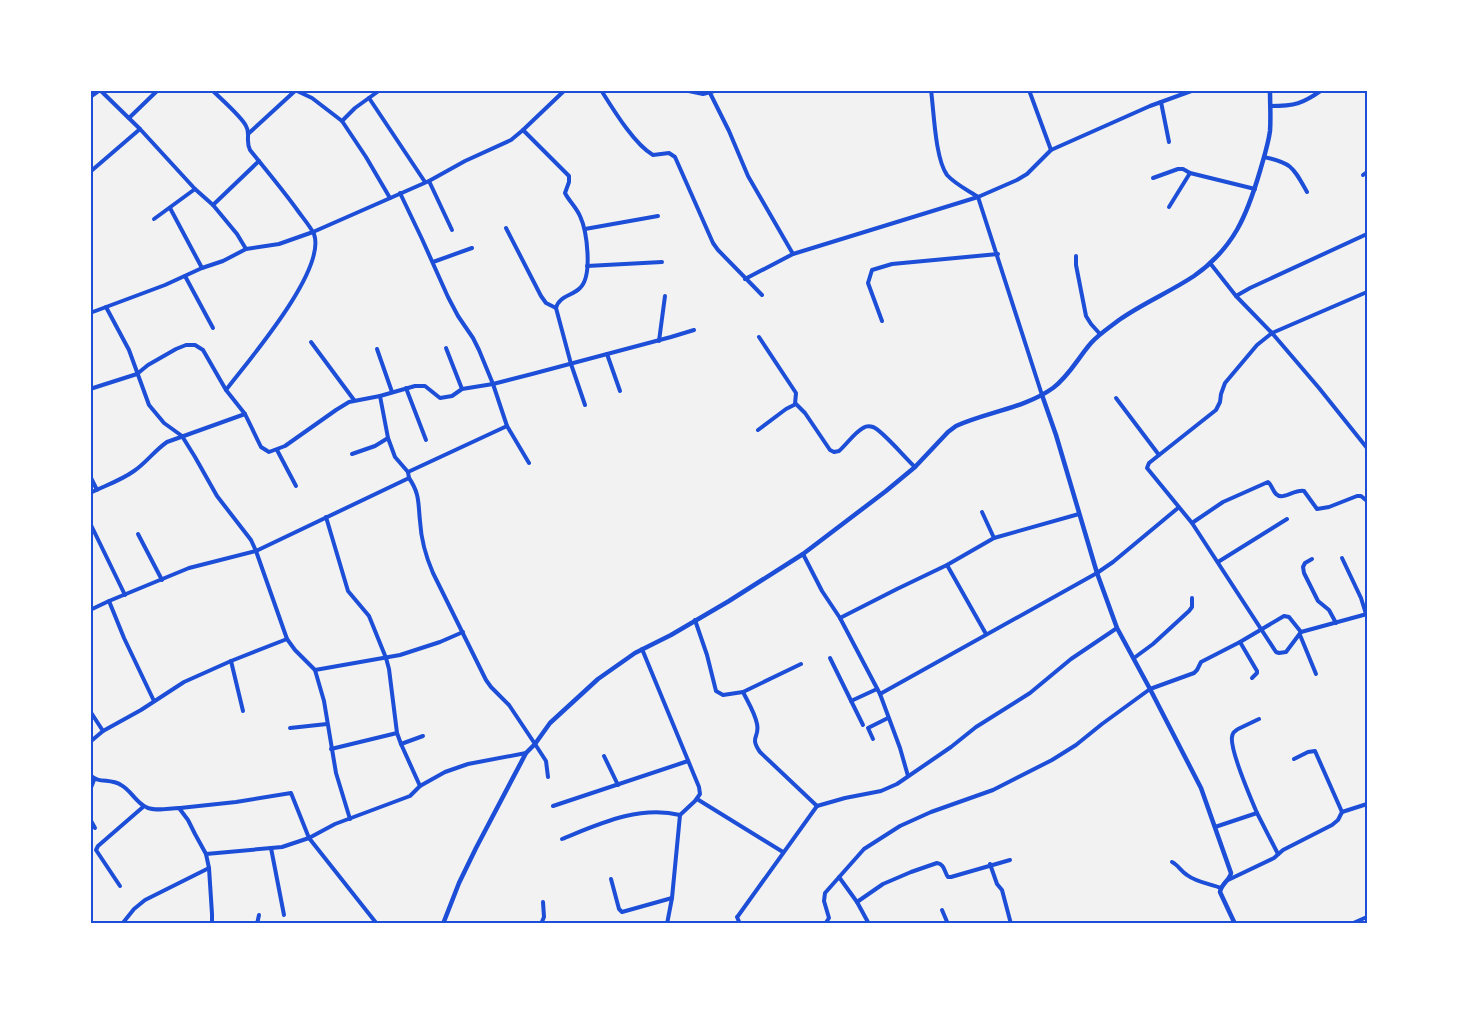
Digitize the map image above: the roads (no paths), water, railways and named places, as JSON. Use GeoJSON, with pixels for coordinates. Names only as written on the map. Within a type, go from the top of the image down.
{"type":"FeatureCollection","features":[{"type":"Feature","properties":{"kind":"street"},"geometry":{"type":"LineString","coordinates":[[90,97],[100,90],[129,118],[195,189],[213,205],[237,234],[246,249]]}},
{"type":"Feature","properties":{"kind":"street"},"geometry":{"type":"LineString","coordinates":[[129,118],[158,90]]}},
{"type":"Feature","properties":{"kind":"street"},"geometry":{"type":"LineString","coordinates":[[212,90],[244,123],[248,134],[247,144],[313,232],[316,246],[314,257],[300,288],[226,390]]}},
{"type":"Feature","properties":{"kind":"street"},"geometry":{"type":"LineString","coordinates":[[248,134],[296,90],[312,98],[342,121],[390,198]]}},
{"type":"Feature","properties":{"kind":"street"},"geometry":{"type":"LineString","coordinates":[[342,121],[355,108],[380,90]]}},
{"type":"Feature","properties":{"kind":"street"},"geometry":{"type":"LineString","coordinates":[[90,313],[165,285],[246,249],[279,244],[313,232],[427,181],[511,140],[565,90]]}},
{"type":"Feature","properties":{"kind":"street"},"geometry":{"type":"LineString","coordinates":[[601,90],[626,127],[646,150],[653,155],[669,153],[675,157],[713,243],[762,295]]}},
{"type":"Feature","properties":{"kind":"street"},"geometry":{"type":"LineString","coordinates":[[684,90],[710,93],[718,90]]}},
{"type":"Feature","properties":{"kind":"street"},"geometry":{"type":"LineString","coordinates":[[931,90],[943,166],[953,180],[978,197],[998,254],[1097,573],[1117,628],[1201,788],[1231,873],[1220,892],[1235,924]]}},
{"type":"Feature","properties":{"kind":"street"},"geometry":{"type":"LineString","coordinates":[[1029,90],[1051,150]]}},
{"type":"Feature","properties":{"kind":"street"},"geometry":{"type":"LineString","coordinates":[[745,279],[793,254],[978,197],[1027,174],[1051,150],[1194,90]]}},
{"type":"Feature","properties":{"kind":"street"},"geometry":{"type":"LineString","coordinates":[[443,924],[459,883],[526,753],[550,723],[598,679],[623,660],[729,601],[803,554],[915,467],[956,426],[1042,394],[1062,381],[1100,334],[1133,311],[1195,275],[1210,263],[1235,236],[1255,189],[1270,132],[1270,90]]}},
{"type":"Feature","properties":{"kind":"street"},"geometry":{"type":"LineString","coordinates":[[1270,105],[1297,104],[1322,90]]}},
{"type":"Feature","properties":{"kind":"street"},"geometry":{"type":"LineString","coordinates":[[710,93],[748,176],[793,254]]}},
{"type":"Feature","properties":{"kind":"street"},"geometry":{"type":"LineString","coordinates":[[369,98],[427,181],[452,230]]}},
{"type":"Feature","properties":{"kind":"street"},"geometry":{"type":"LineString","coordinates":[[1161,102],[1169,142]]}},
{"type":"Feature","properties":{"kind":"street"},"geometry":{"type":"LineString","coordinates":[[90,172],[140,129]]}},
{"type":"Feature","properties":{"kind":"street"},"geometry":{"type":"LineString","coordinates":[[523,130],[569,176],[565,193],[576,208],[585,229],[587,266],[585,280],[580,288],[559,300],[556,308],[585,405]]}},
{"type":"Feature","properties":{"kind":"street"},"geometry":{"type":"LineString","coordinates":[[1264,157],[1288,165],[1296,173],[1307,192]]}},
{"type":"Feature","properties":{"kind":"street"},"geometry":{"type":"LineString","coordinates":[[213,205],[259,161]]}},
{"type":"Feature","properties":{"kind":"street"},"geometry":{"type":"LineString","coordinates":[[1153,178],[1178,169],[1255,189]]}},
{"type":"Feature","properties":{"kind":"street"},"geometry":{"type":"LineString","coordinates":[[1169,207],[1190,173]]}},
{"type":"Feature","properties":{"kind":"street"},"geometry":{"type":"LineString","coordinates":[[154,219],[195,189]]}},
{"type":"Feature","properties":{"kind":"street"},"geometry":{"type":"LineString","coordinates":[[400,193],[458,316],[473,338],[493,384],[507,426],[529,463]]}},
{"type":"Feature","properties":{"kind":"street"},"geometry":{"type":"LineString","coordinates":[[170,208],[202,268]]}},
{"type":"Feature","properties":{"kind":"street"},"geometry":{"type":"LineString","coordinates":[[585,229],[658,216]]}},
{"type":"Feature","properties":{"kind":"street"},"geometry":{"type":"LineString","coordinates":[[506,228],[541,296],[546,303],[556,308]]}},
{"type":"Feature","properties":{"kind":"street"},"geometry":{"type":"LineString","coordinates":[[1236,296],[1367,234]]}},
{"type":"Feature","properties":{"kind":"street"},"geometry":{"type":"LineString","coordinates":[[433,262],[471,248]]}},
{"type":"Feature","properties":{"kind":"street"},"geometry":{"type":"LineString","coordinates":[[882,321],[868,283],[872,270],[892,264],[998,254]]}},
{"type":"Feature","properties":{"kind":"street"},"geometry":{"type":"LineString","coordinates":[[1076,256],[1086,316],[1100,334]]}},
{"type":"Feature","properties":{"kind":"street"},"geometry":{"type":"LineString","coordinates":[[587,266],[662,262]]}},
{"type":"Feature","properties":{"kind":"street"},"geometry":{"type":"LineString","coordinates":[[1210,263],[1236,296],[1272,333],[1367,448]]}},
{"type":"Feature","properties":{"kind":"street"},"geometry":{"type":"LineString","coordinates":[[185,276],[213,328]]}},
{"type":"Feature","properties":{"kind":"street"},"geometry":{"type":"LineString","coordinates":[[1342,558],[1367,614],[1301,633],[1286,652],[1279,653],[1270,643],[1192,523],[1148,470],[1147,465],[1218,407],[1225,383],[1257,345],[1272,333],[1367,292]]}},
{"type":"Feature","properties":{"kind":"street"},"geometry":{"type":"LineString","coordinates":[[659,341],[665,296]]}},
{"type":"Feature","properties":{"kind":"street"},"geometry":{"type":"LineString","coordinates":[[106,307],[129,350],[146,398],[156,415],[182,436],[217,496],[246,534],[256,551],[287,639],[315,670],[324,701],[336,773],[350,819]]}},
{"type":"Feature","properties":{"kind":"street"},"geometry":{"type":"LineString","coordinates":[[90,389],[137,374],[176,349],[186,345],[195,345],[203,350],[226,390],[245,414],[261,447],[269,452],[285,446],[354,400],[380,396],[415,386],[425,386],[436,396],[443,398],[452,396],[462,389],[493,384],[694,330]]}},
{"type":"Feature","properties":{"kind":"street"},"geometry":{"type":"LineString","coordinates":[[758,430],[795,404],[796,393],[759,337]]}},
{"type":"Feature","properties":{"kind":"street"},"geometry":{"type":"LineString","coordinates":[[311,342],[354,400]]}},
{"type":"Feature","properties":{"kind":"street"},"geometry":{"type":"LineString","coordinates":[[446,348],[462,389]]}},
{"type":"Feature","properties":{"kind":"street"},"geometry":{"type":"LineString","coordinates":[[377,349],[392,392]]}},
{"type":"Feature","properties":{"kind":"street"},"geometry":{"type":"LineString","coordinates":[[607,354],[620,391]]}},
{"type":"Feature","properties":{"kind":"street"},"geometry":{"type":"LineString","coordinates":[[406,388],[426,440]]}},
{"type":"Feature","properties":{"kind":"street"},"geometry":{"type":"LineString","coordinates":[[380,396],[388,438],[395,457],[408,472],[416,488],[428,561],[486,680],[509,705],[546,761],[548,777]]}},
{"type":"Feature","properties":{"kind":"street"},"geometry":{"type":"LineString","coordinates":[[1116,398],[1159,455]]}},
{"type":"Feature","properties":{"kind":"street"},"geometry":{"type":"LineString","coordinates":[[795,404],[805,413],[830,450],[834,452],[842,449],[859,431],[870,426],[875,428],[915,467]]}},
{"type":"Feature","properties":{"kind":"street"},"geometry":{"type":"LineString","coordinates":[[90,493],[126,477],[167,442],[245,414]]}},
{"type":"Feature","properties":{"kind":"street"},"geometry":{"type":"LineString","coordinates":[[408,472],[507,426]]}},
{"type":"Feature","properties":{"kind":"street"},"geometry":{"type":"LineString","coordinates":[[352,454],[375,446],[388,438]]}},
{"type":"Feature","properties":{"kind":"street"},"geometry":{"type":"LineString","coordinates":[[277,450],[296,486]]}},
{"type":"Feature","properties":{"kind":"street"},"geometry":{"type":"LineString","coordinates":[[90,476],[97,490]]}},
{"type":"Feature","properties":{"kind":"street"},"geometry":{"type":"LineString","coordinates":[[90,610],[189,568],[256,551],[409,478]]}},
{"type":"Feature","properties":{"kind":"street"},"geometry":{"type":"LineString","coordinates":[[1192,523],[1222,502],[1268,482],[1280,497],[1296,491],[1304,491],[1317,509],[1356,496],[1361,496],[1367,501]]}},
{"type":"Feature","properties":{"kind":"street"},"geometry":{"type":"LineString","coordinates":[[880,694],[1097,573],[1179,508]]}},
{"type":"Feature","properties":{"kind":"street"},"geometry":{"type":"LineString","coordinates":[[982,512],[994,538]]}},
{"type":"Feature","properties":{"kind":"street"},"geometry":{"type":"LineString","coordinates":[[840,618],[947,565],[994,538],[1079,514]]}},
{"type":"Feature","properties":{"kind":"street"},"geometry":{"type":"LineString","coordinates":[[326,517],[348,591],[369,616],[386,658],[397,733],[420,786]]}},
{"type":"Feature","properties":{"kind":"street"},"geometry":{"type":"LineString","coordinates":[[1218,562],[1287,519]]}},
{"type":"Feature","properties":{"kind":"street"},"geometry":{"type":"LineString","coordinates":[[90,523],[125,595]]}},
{"type":"Feature","properties":{"kind":"street"},"geometry":{"type":"LineString","coordinates":[[138,534],[162,580]]}},
{"type":"Feature","properties":{"kind":"street"},"geometry":{"type":"LineString","coordinates":[[803,554],[880,694],[908,776]]}},
{"type":"Feature","properties":{"kind":"street"},"geometry":{"type":"LineString","coordinates":[[1312,559],[1305,562],[1304,573],[1318,601],[1329,610],[1336,622]]}},
{"type":"Feature","properties":{"kind":"street"},"geometry":{"type":"LineString","coordinates":[[947,565],[986,634]]}},
{"type":"Feature","properties":{"kind":"street"},"geometry":{"type":"LineString","coordinates":[[1134,658],[1153,644],[1192,607],[1192,597]]}},
{"type":"Feature","properties":{"kind":"street"},"geometry":{"type":"LineString","coordinates":[[109,601],[154,701]]}},
{"type":"Feature","properties":{"kind":"street"},"geometry":{"type":"LineString","coordinates":[[825,924],[829,918],[824,896],[864,849],[900,826],[931,812],[993,790],[1052,760],[1076,745],[1150,689],[1194,673],[1201,662],[1284,616],[1287,616],[1301,633],[1316,674]]}},
{"type":"Feature","properties":{"kind":"street"},"geometry":{"type":"LineString","coordinates":[[695,620],[718,694],[743,692],[801,664]]}},
{"type":"Feature","properties":{"kind":"street"},"geometry":{"type":"LineString","coordinates":[[740,924],[736,917],[817,806],[897,784],[976,727],[1030,693],[1071,659],[1117,628]]}},
{"type":"Feature","properties":{"kind":"street"},"geometry":{"type":"LineString","coordinates":[[315,670],[400,655],[463,632]]}},
{"type":"Feature","properties":{"kind":"street"},"geometry":{"type":"LineString","coordinates":[[90,742],[103,731],[184,682],[231,660],[287,639]]}},
{"type":"Feature","properties":{"kind":"street"},"geometry":{"type":"LineString","coordinates":[[1240,642],[1257,671],[1252,678]]}},
{"type":"Feature","properties":{"kind":"street"},"geometry":{"type":"LineString","coordinates":[[642,650],[700,794],[680,815],[672,898],[667,924]]}},
{"type":"Feature","properties":{"kind":"street"},"geometry":{"type":"LineString","coordinates":[[830,658],[863,725]]}},
{"type":"Feature","properties":{"kind":"street"},"geometry":{"type":"LineString","coordinates":[[231,660],[243,711]]}},
{"type":"Feature","properties":{"kind":"street"},"geometry":{"type":"LineString","coordinates":[[851,701],[877,689]]}},
{"type":"Feature","properties":{"kind":"street"},"geometry":{"type":"LineString","coordinates":[[743,692],[757,724],[755,745],[817,806]]}},
{"type":"Feature","properties":{"kind":"street"},"geometry":{"type":"LineString","coordinates":[[90,711],[103,731]]}},
{"type":"Feature","properties":{"kind":"street"},"geometry":{"type":"LineString","coordinates":[[873,738],[868,728],[888,718]]}},
{"type":"Feature","properties":{"kind":"street"},"geometry":{"type":"LineString","coordinates":[[1259,719],[1238,729],[1232,738],[1244,782],[1278,854]]}},
{"type":"Feature","properties":{"kind":"street"},"geometry":{"type":"LineString","coordinates":[[290,728],[327,724]]}},
{"type":"Feature","properties":{"kind":"street"},"geometry":{"type":"LineString","coordinates":[[331,749],[397,733]]}},
{"type":"Feature","properties":{"kind":"street"},"geometry":{"type":"LineString","coordinates":[[401,744],[423,736]]}},
{"type":"Feature","properties":{"kind":"street"},"geometry":{"type":"LineString","coordinates":[[1294,759],[1315,751],[1342,812]]}},
{"type":"Feature","properties":{"kind":"street"},"geometry":{"type":"LineString","coordinates":[[206,854],[282,847],[410,796],[420,786],[445,771],[468,764],[526,753]]}},
{"type":"Feature","properties":{"kind":"street"},"geometry":{"type":"LineString","coordinates":[[604,756],[618,785]]}},
{"type":"Feature","properties":{"kind":"street"},"geometry":{"type":"LineString","coordinates":[[554,806],[688,761]]}},
{"type":"Feature","properties":{"kind":"street"},"geometry":{"type":"LineString","coordinates":[[90,775],[94,780],[121,784],[143,807],[151,809],[236,802],[291,793],[309,838],[377,924]]}},
{"type":"Feature","properties":{"kind":"street"},"geometry":{"type":"LineString","coordinates":[[90,790],[94,780]]}},
{"type":"Feature","properties":{"kind":"street"},"geometry":{"type":"LineString","coordinates":[[697,798],[783,852]]}},
{"type":"Feature","properties":{"kind":"street"},"geometry":{"type":"LineString","coordinates":[[1227,881],[1274,858],[1282,849],[1332,825],[1342,812],[1367,804]]}},
{"type":"Feature","properties":{"kind":"street"},"geometry":{"type":"LineString","coordinates":[[120,886],[96,850],[143,807]]}},
{"type":"Feature","properties":{"kind":"street"},"geometry":{"type":"LineString","coordinates":[[179,808],[206,854],[212,924]]}},
{"type":"Feature","properties":{"kind":"street"},"geometry":{"type":"LineString","coordinates":[[562,839],[629,815],[668,812],[680,815]]}},
{"type":"Feature","properties":{"kind":"street"},"geometry":{"type":"LineString","coordinates":[[1214,827],[1257,813]]}},
{"type":"Feature","properties":{"kind":"street"},"geometry":{"type":"LineString","coordinates":[[90,819],[95,828]]}},
{"type":"Feature","properties":{"kind":"street"},"geometry":{"type":"LineString","coordinates":[[271,848],[284,915]]}},
{"type":"Feature","properties":{"kind":"street"},"geometry":{"type":"LineString","coordinates":[[857,902],[883,884],[937,863],[943,866],[948,877],[1010,860]]}},
{"type":"Feature","properties":{"kind":"street"},"geometry":{"type":"LineString","coordinates":[[1172,862],[1179,866],[1185,874],[1221,888]]}},
{"type":"Feature","properties":{"kind":"street"},"geometry":{"type":"LineString","coordinates":[[990,864],[997,884],[1002,890],[1011,924]]}},
{"type":"Feature","properties":{"kind":"street"},"geometry":{"type":"LineString","coordinates":[[122,924],[145,900],[209,868]]}},
{"type":"Feature","properties":{"kind":"street"},"geometry":{"type":"LineString","coordinates":[[839,877],[869,924]]}},
{"type":"Feature","properties":{"kind":"street"},"geometry":{"type":"LineString","coordinates":[[611,879],[619,909],[622,912],[672,898]]}},
{"type":"Feature","properties":{"kind":"street"},"geometry":{"type":"LineString","coordinates":[[541,924],[544,917],[543,902]]}},
{"type":"Feature","properties":{"kind":"street"},"geometry":{"type":"LineString","coordinates":[[942,910],[948,924]]}},
{"type":"Feature","properties":{"kind":"street"},"geometry":{"type":"LineString","coordinates":[[256,924],[259,915]]}},
{"type":"Feature","properties":{"kind":"street"},"geometry":{"type":"LineString","coordinates":[[1350,924],[1367,917]]}}]}
